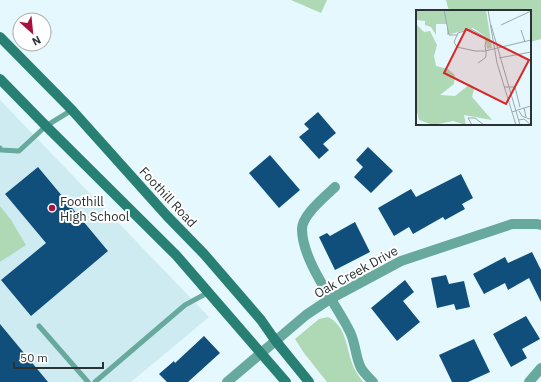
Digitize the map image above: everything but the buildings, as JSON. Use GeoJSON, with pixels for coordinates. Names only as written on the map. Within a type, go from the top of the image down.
{"type":"FeatureCollection","features":[{"type":"Feature","properties":{"kind":"main road","name":"Foothill Road"},"geometry":{"type":"LineString","coordinates":[[0,37],[72,110],[167,216],[204,254],[261,320],[309,382]]}},
{"type":"Feature","properties":{"kind":"main road"},"geometry":{"type":"LineString","coordinates":[[0,79],[176,255],[210,292],[286,382]]}},
{"type":"Feature","properties":{"kind":"street"},"geometry":{"type":"LineString","coordinates":[[335,187],[304,218],[302,228],[306,249],[310,262],[350,332],[361,369],[373,382]]}},
{"type":"Feature","properties":{"kind":"street","name":"Oak Creek Drive"},"geometry":{"type":"LineString","coordinates":[[227,382],[306,315],[330,299],[401,261],[512,224],[541,225]]}},
{"type":"Feature","properties":{"kind":"street"},"geometry":{"type":"LineString","coordinates":[[529,382],[541,368]]}},
{"type":"Feature","properties":{"kind":"lane"},"geometry":{"type":"LineString","coordinates":[[0,148],[1,150],[19,151],[46,126],[72,110]]}},
{"type":"Feature","properties":{"kind":"lane"},"geometry":{"type":"LineString","coordinates":[[95,382],[185,305],[210,292]]}},
{"type":"Feature","properties":{"kind":"lane"},"geometry":{"type":"LineString","coordinates":[[39,326],[88,382]]}},
{"type":"Feature","properties":{"kind":"shaded area","name":"Foothill High School"},"geometry":{"type":"Polygon","coordinates":[[[0,100],[209,317],[131,382],[0,382],[0,100]]]}},
{"type":"Feature","properties":{"kind":"green space"},"geometry":{"type":"Polygon","coordinates":[[[291,0],[327,0],[321,13],[291,0]]]}},
{"type":"Feature","properties":{"kind":"green space"},"geometry":{"type":"Polygon","coordinates":[[[446,0],[541,0],[541,39],[531,42],[531,10],[449,10],[446,0]]]}},
{"type":"Feature","properties":{"kind":"green space"},"geometry":{"type":"Polygon","coordinates":[[[0,206],[11,220],[26,245],[0,262],[0,206]]]}},
{"type":"Feature","properties":{"kind":"green space"},"geometry":{"type":"Polygon","coordinates":[[[328,317],[334,321],[342,331],[353,366],[363,382],[327,382],[295,339],[319,319],[328,317]]]}},
{"type":"Feature","properties":{"kind":"place","name":"Foothill High School"},"geometry":{"type":"Point","coordinates":[52,208]}}]}
